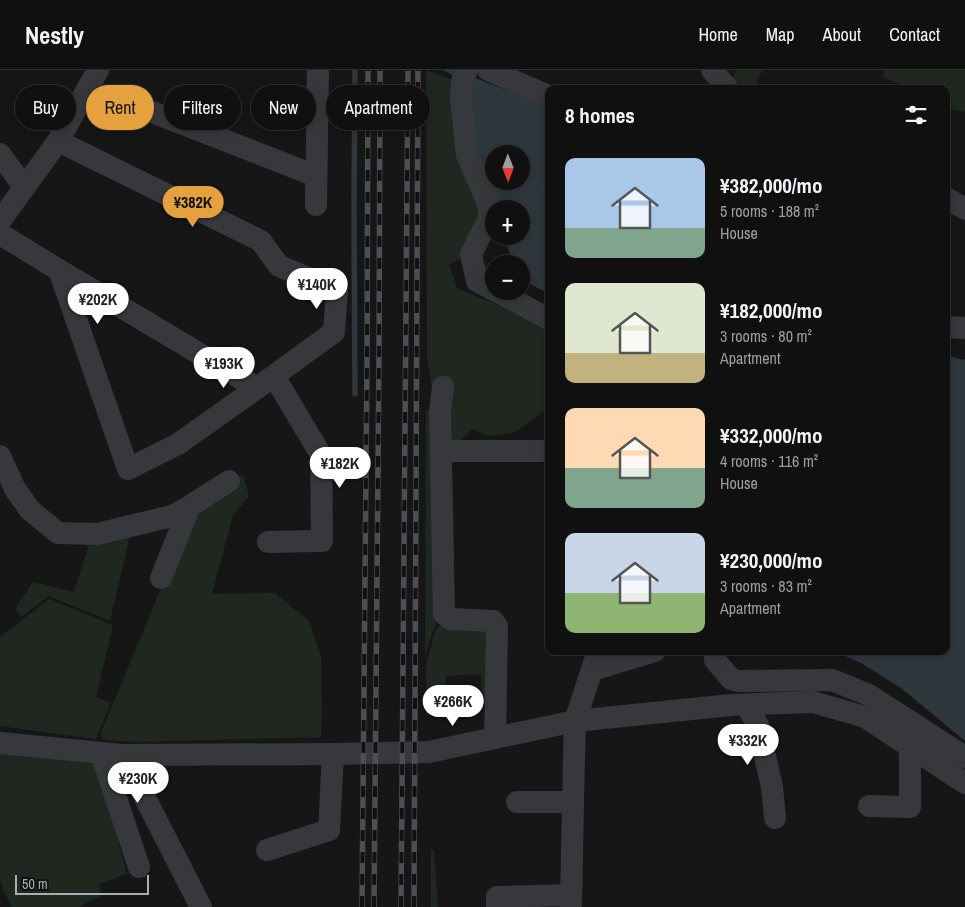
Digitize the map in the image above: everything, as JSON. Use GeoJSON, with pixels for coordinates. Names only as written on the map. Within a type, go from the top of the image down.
{"type":"FeatureCollection","features":[{"type":"Feature","properties":{"kind":"street"},"geometry":{"type":"LineString","coordinates":[[0,221],[58,141],[98,70]]}},
{"type":"Feature","properties":{"kind":"street"},"geometry":{"type":"LineString","coordinates":[[316,205],[318,70]]}},
{"type":"Feature","properties":{"kind":"street"},"geometry":{"type":"LineString","coordinates":[[466,70],[462,81],[461,99],[468,155],[490,208],[489,218],[471,254],[477,281],[485,285]]}},
{"type":"Feature","properties":{"kind":"street"},"geometry":{"type":"LineString","coordinates":[[488,70],[545,94]]}},
{"type":"Feature","properties":{"kind":"street"},"geometry":{"type":"LineString","coordinates":[[712,70],[725,85]]}},
{"type":"Feature","properties":{"kind":"street"},"geometry":{"type":"LineString","coordinates":[[154,113],[316,176]]}},
{"type":"Feature","properties":{"kind":"street"},"geometry":{"type":"LineString","coordinates":[[58,141],[261,241],[279,266],[337,290],[334,332],[178,444],[128,469],[59,270]]}},
{"type":"Feature","properties":{"kind":"street"},"geometry":{"type":"LineString","coordinates":[[0,154],[24,187]]}},
{"type":"Feature","properties":{"kind":"street"},"geometry":{"type":"LineString","coordinates":[[950,200],[965,209]]}},
{"type":"Feature","properties":{"kind":"street"},"geometry":{"type":"LineString","coordinates":[[0,234],[59,270],[266,382],[329,452],[322,541],[268,542]]}},
{"type":"Feature","properties":{"kind":"street"},"geometry":{"type":"LineString","coordinates":[[512,300],[545,317]]}},
{"type":"Feature","properties":{"kind":"street"},"geometry":{"type":"LineString","coordinates":[[950,327],[965,328]]}},
{"type":"Feature","properties":{"kind":"street"},"geometry":{"type":"LineString","coordinates":[[443,387],[440,410],[444,614],[451,619],[493,621],[497,626],[495,738]]}},
{"type":"Feature","properties":{"kind":"street"},"geometry":{"type":"LineString","coordinates":[[441,451],[545,451]]}},
{"type":"Feature","properties":{"kind":"street"},"geometry":{"type":"LineString","coordinates":[[0,456],[15,489],[30,510],[58,533],[97,534],[172,516],[229,481]]}},
{"type":"Feature","properties":{"kind":"street"},"geometry":{"type":"LineString","coordinates":[[161,578],[190,506]]}},
{"type":"Feature","properties":{"kind":"street"},"geometry":{"type":"LineString","coordinates":[[497,907],[497,897],[571,901],[576,721],[595,661],[631,655]]}},
{"type":"Feature","properties":{"kind":"street"},"geometry":{"type":"LineString","coordinates":[[715,655],[715,660],[731,679],[738,681],[832,680],[869,695],[965,758]]}},
{"type":"Feature","properties":{"kind":"street"},"geometry":{"type":"LineString","coordinates":[[0,743],[123,755],[429,752],[576,721],[731,705],[813,702],[865,717],[965,783]]}},
{"type":"Feature","properties":{"kind":"street"},"geometry":{"type":"LineString","coordinates":[[746,705],[758,725],[772,787],[775,818]]}},
{"type":"Feature","properties":{"kind":"street"},"geometry":{"type":"LineString","coordinates":[[869,806],[910,807],[910,746]]}},
{"type":"Feature","properties":{"kind":"street"},"geometry":{"type":"LineString","coordinates":[[100,753],[139,867]]}},
{"type":"Feature","properties":{"kind":"street"},"geometry":{"type":"LineString","coordinates":[[267,850],[329,830],[332,754]]}},
{"type":"Feature","properties":{"kind":"street"},"geometry":{"type":"LineString","coordinates":[[123,755],[201,907]]}},
{"type":"Feature","properties":{"kind":"street"},"geometry":{"type":"LineString","coordinates":[[517,802],[573,802]]}},
{"type":"Feature","properties":{"kind":"shaded area"},"geometry":{"type":"Polygon","coordinates":[[[426,70],[456,81],[485,208],[462,258],[449,265],[457,288],[545,324],[545,410],[529,422],[513,433],[487,436],[473,429],[461,439],[460,446],[446,445],[434,402],[427,357],[426,130],[430,130],[430,85],[426,85],[426,70]]]}},
{"type":"Feature","properties":{"kind":"shaded area"},"geometry":{"type":"Polygon","coordinates":[[[443,70],[465,70],[475,78],[545,104],[545,292],[530,283],[530,255],[510,255],[507,245],[530,245],[530,200],[495,200],[491,190],[530,190],[530,145],[485,145],[485,174],[453,75],[443,70]]]}},
{"type":"Feature","properties":{"kind":"shaded area"},"geometry":{"type":"Polygon","coordinates":[[[736,70],[762,70],[756,85],[741,85],[732,80],[736,70]]]}},
{"type":"Feature","properties":{"kind":"shaded area"},"geometry":{"type":"Polygon","coordinates":[[[884,70],[965,70],[965,112],[950,110],[950,85],[905,85],[883,78],[884,70]]]}},
{"type":"Feature","properties":{"kind":"shaded area"},"geometry":{"type":"Polygon","coordinates":[[[950,356],[965,359],[965,741],[901,688],[861,663],[843,655],[950,655],[950,356]]]}},
{"type":"Feature","properties":{"kind":"shaded area"},"geometry":{"type":"Polygon","coordinates":[[[426,410],[434,410],[437,619],[425,655],[426,410]]]}},
{"type":"Feature","properties":{"kind":"shaded area"},"geometry":{"type":"Polygon","coordinates":[[[243,474],[249,496],[233,515],[212,594],[275,593],[309,621],[321,657],[321,737],[137,742],[103,740],[101,733],[193,511],[243,474]]]}},
{"type":"Feature","properties":{"kind":"shaded area"},"geometry":{"type":"Polygon","coordinates":[[[131,531],[110,621],[49,596],[21,617],[15,609],[33,582],[74,592],[91,538],[131,531]]]}},
{"type":"Feature","properties":{"kind":"shaded area"},"geometry":{"type":"Polygon","coordinates":[[[49,599],[113,625],[96,697],[111,702],[96,739],[0,726],[0,637],[49,599]]]}},
{"type":"Feature","properties":{"kind":"shaded area"},"geometry":{"type":"Polygon","coordinates":[[[439,626],[484,627],[491,632],[489,704],[482,704],[481,674],[446,676],[446,714],[426,715],[426,666],[435,631],[439,626]]]}},
{"type":"Feature","properties":{"kind":"shaded area"},"geometry":{"type":"Polygon","coordinates":[[[0,749],[96,760],[127,874],[99,884],[101,896],[78,907],[12,907],[0,878],[0,749]]]}},
{"type":"Feature","properties":{"kind":"shaded area"},"geometry":{"type":"Polygon","coordinates":[[[431,849],[434,850],[438,907],[431,907],[431,849]]]}},
{"type":"Feature","properties":{"kind":"waterway"},"geometry":{"type":"LineString","coordinates":[[355,70],[355,394]]}},
{"type":"Feature","properties":{"kind":"railway"},"geometry":{"type":"LineString","coordinates":[[362,907],[368,70]]}},
{"type":"Feature","properties":{"kind":"railway"},"geometry":{"type":"LineString","coordinates":[[374,907],[380,70]]}},
{"type":"Feature","properties":{"kind":"railway"},"geometry":{"type":"LineString","coordinates":[[401,907],[408,70]]}},
{"type":"Feature","properties":{"kind":"railway"},"geometry":{"type":"LineString","coordinates":[[414,907],[418,70]]}}]}
